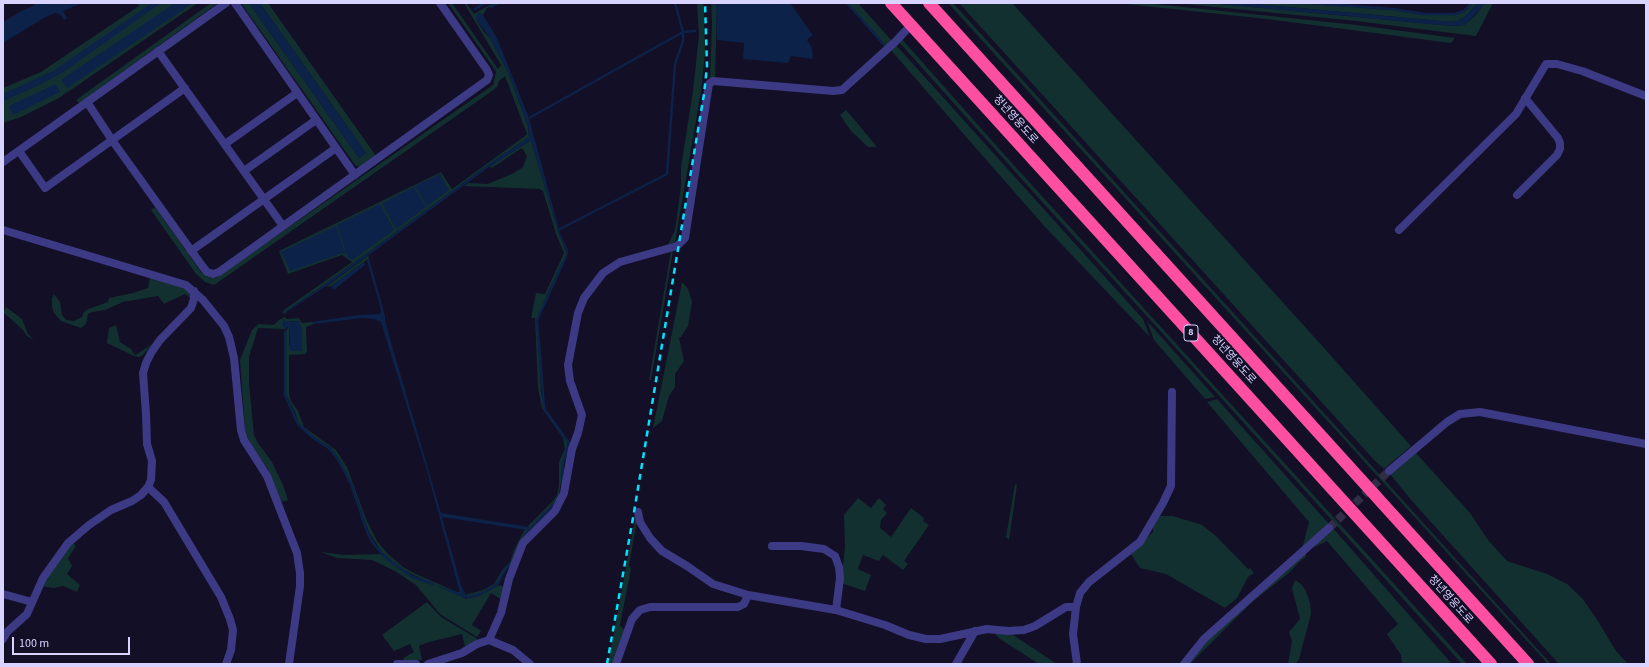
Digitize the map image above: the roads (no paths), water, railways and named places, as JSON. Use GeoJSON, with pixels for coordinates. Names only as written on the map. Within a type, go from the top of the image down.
{"type":"FeatureCollection","features":[{"type":"Feature","properties":{"kind":"highway","name":"청년영웅도로"},"geometry":{"type":"LineString","coordinates":[[891,3],[1491,664]]}},
{"type":"Feature","properties":{"kind":"highway","name":"청년영웅도로"},"geometry":{"type":"LineString","coordinates":[[929,3],[1528,664]]}},
{"type":"Feature","properties":{"kind":"street"},"geometry":{"type":"LineString","coordinates":[[3,162],[226,3]]}},
{"type":"Feature","properties":{"kind":"street"},"geometry":{"type":"LineString","coordinates":[[234,3],[355,175]]}},
{"type":"Feature","properties":{"kind":"street"},"geometry":{"type":"LineString","coordinates":[[87,102],[112,140],[191,251],[207,272],[213,274],[219,272],[487,80],[489,75],[487,70],[440,3]]}},
{"type":"Feature","properties":{"kind":"street"},"geometry":{"type":"LineString","coordinates":[[489,640],[501,613],[509,579],[523,543],[555,511],[564,493],[572,449],[578,433],[582,415],[570,381],[568,365],[578,313],[584,298],[603,273],[620,262],[677,246],[685,238],[709,84],[712,81],[833,91],[842,90],[895,42],[911,25]]}},
{"type":"Feature","properties":{"kind":"street"},"geometry":{"type":"LineString","coordinates":[[158,52],[283,226]]}},
{"type":"Feature","properties":{"kind":"street"},"geometry":{"type":"LineString","coordinates":[[1399,230],[1516,114],[1546,64],[1558,64],[1582,71],[1646,96]]}},
{"type":"Feature","properties":{"kind":"street"},"geometry":{"type":"LineString","coordinates":[[19,151],[45,188],[185,88]]}},
{"type":"Feature","properties":{"kind":"street"},"geometry":{"type":"LineString","coordinates":[[225,144],[297,93]]}},
{"type":"Feature","properties":{"kind":"street"},"geometry":{"type":"LineString","coordinates":[[1517,196],[1557,155],[1560,149],[1558,138],[1525,98]]}},
{"type":"Feature","properties":{"kind":"street"},"geometry":{"type":"LineString","coordinates":[[244,171],[316,120]]}},
{"type":"Feature","properties":{"kind":"street"},"geometry":{"type":"LineString","coordinates":[[191,251],[336,148]]}},
{"type":"Feature","properties":{"kind":"street"},"geometry":{"type":"LineString","coordinates":[[3,230],[167,278],[186,285],[194,291],[218,318],[229,337],[234,358],[241,430],[244,440],[267,476],[296,553],[300,573],[300,586],[289,664]]}},
{"type":"Feature","properties":{"kind":"street"},"geometry":{"type":"LineString","coordinates":[[3,639],[7,632],[27,614],[43,578],[68,543],[89,525],[111,510],[132,501],[141,495],[148,487],[151,480],[152,461],[147,444],[143,373],[146,363],[154,348],[191,308],[194,299],[194,291]]}},
{"type":"Feature","properties":{"kind":"street"},"geometry":{"type":"LineString","coordinates":[[1077,664],[1074,634],[1076,607],[1082,589],[1140,542],[1168,493],[1172,478],[1172,392]]}},
{"type":"Feature","properties":{"kind":"street"},"geometry":{"type":"LineString","coordinates":[[1389,471],[1447,422],[1460,414],[1480,412],[1646,444]]}},
{"type":"Feature","properties":{"kind":"street"},"geometry":{"type":"LineString","coordinates":[[148,487],[164,502],[221,597],[233,630],[232,650],[226,664]]}},
{"type":"Feature","properties":{"kind":"street"},"geometry":{"type":"LineString","coordinates":[[638,512],[640,522],[650,538],[662,551],[688,566],[713,584],[748,595],[836,610],[878,623],[909,635],[926,639],[940,639],[987,629],[1008,631],[1024,630],[1035,626],[1066,607],[1076,607]]}},
{"type":"Feature","properties":{"kind":"street"},"geometry":{"type":"LineString","coordinates":[[1184,664],[1204,639],[1329,528]]}},
{"type":"Feature","properties":{"kind":"street"},"geometry":{"type":"LineString","coordinates":[[772,546],[801,546],[824,549],[835,556],[839,567],[840,578],[836,610]]}},
{"type":"Feature","properties":{"kind":"street"},"geometry":{"type":"LineString","coordinates":[[3,594],[32,602]]}},
{"type":"Feature","properties":{"kind":"street"},"geometry":{"type":"LineString","coordinates":[[616,664],[632,619],[640,610],[650,607],[738,607],[744,604],[748,595]]}},
{"type":"Feature","properties":{"kind":"street"},"geometry":{"type":"LineString","coordinates":[[956,664],[975,631]]}},
{"type":"Feature","properties":{"kind":"street"},"geometry":{"type":"LineString","coordinates":[[428,664],[462,653],[477,644],[489,640],[513,650],[530,664]]}},
{"type":"Feature","properties":{"kind":"street"},"geometry":{"type":"LineString","coordinates":[[397,664],[416,664]]}},
{"type":"Feature","properties":{"kind":"water"},"geometry":{"type":"Polygon","coordinates":[[[36,3],[82,3],[63,11],[67,18],[64,20],[61,15],[55,13],[3,43],[3,22],[36,3]]]}},
{"type":"Feature","properties":{"kind":"water"},"geometry":{"type":"Polygon","coordinates":[[[152,3],[161,3],[62,73],[3,101],[3,94],[53,71],[152,3]]]}},
{"type":"Feature","properties":{"kind":"water"},"geometry":{"type":"Polygon","coordinates":[[[175,3],[193,3],[67,88],[61,80],[175,3]]]}},
{"type":"Feature","properties":{"kind":"water"},"geometry":{"type":"Polygon","coordinates":[[[249,3],[260,3],[366,153],[359,158],[249,3]]]}},
{"type":"Feature","properties":{"kind":"water"},"geometry":{"type":"Polygon","coordinates":[[[716,3],[790,3],[813,35],[807,40],[812,48],[813,59],[791,56],[788,63],[743,59],[744,43],[717,40],[716,3]]]}},
{"type":"Feature","properties":{"kind":"water"},"geometry":{"type":"Polygon","coordinates":[[[1210,3],[1244,3],[1451,22],[1458,21],[1465,17],[1478,3],[1485,3],[1464,25],[1452,26],[1210,3]]]}},
{"type":"Feature","properties":{"kind":"water"},"geometry":{"type":"Polygon","coordinates":[[[478,13],[483,15],[497,38],[529,118],[560,233],[568,250],[568,254],[564,264],[562,262],[567,254],[566,250],[559,234],[531,140],[489,167],[329,284],[287,312],[285,315],[285,312],[529,137],[528,126],[509,74],[490,38],[476,19],[478,13]]]}},
{"type":"Feature","properties":{"kind":"water"},"geometry":{"type":"Polygon","coordinates":[[[56,84],[60,92],[13,115],[9,106],[56,84]]]}},
{"type":"Feature","properties":{"kind":"water"},"geometry":{"type":"Polygon","coordinates":[[[440,174],[449,190],[427,206],[415,186],[440,174]]]}},
{"type":"Feature","properties":{"kind":"water"},"geometry":{"type":"Polygon","coordinates":[[[414,187],[426,207],[396,229],[382,203],[414,187]]]}},
{"type":"Feature","properties":{"kind":"water"},"geometry":{"type":"Polygon","coordinates":[[[380,204],[394,230],[352,260],[348,257],[337,225],[380,204]]]}},
{"type":"Feature","properties":{"kind":"water"},"geometry":{"type":"Polygon","coordinates":[[[336,226],[346,255],[342,253],[290,271],[281,252],[336,226]]]}},
{"type":"Feature","properties":{"kind":"water"},"geometry":{"type":"Polygon","coordinates":[[[369,258],[390,339],[441,513],[529,527],[527,530],[442,517],[461,585],[467,597],[465,599],[462,596],[433,584],[460,593],[427,471],[381,322],[374,319],[361,318],[314,324],[312,322],[358,315],[380,314],[379,303],[367,260],[369,258]]]}},
{"type":"Feature","properties":{"kind":"water"},"geometry":{"type":"Polygon","coordinates":[[[364,262],[365,265],[334,290],[331,286],[364,262]]]}},
{"type":"Feature","properties":{"kind":"water"},"geometry":{"type":"Polygon","coordinates":[[[284,319],[287,322],[299,321],[302,329],[302,351],[290,350],[289,327],[287,327],[285,332],[282,325],[284,319]]]}},
{"type":"Feature","properties":{"kind":"waterway"},"geometry":{"type":"LineString","coordinates":[[475,9],[485,3]]}},
{"type":"Feature","properties":{"kind":"waterway"},"geometry":{"type":"LineString","coordinates":[[491,7],[499,3]]}},
{"type":"Feature","properties":{"kind":"waterway"},"geometry":{"type":"LineString","coordinates":[[560,229],[667,174],[675,64],[683,41],[683,32],[675,3]]}},
{"type":"Feature","properties":{"kind":"waterway"},"geometry":{"type":"LineString","coordinates":[[847,3],[885,46]]}},
{"type":"Feature","properties":{"kind":"waterway"},"geometry":{"type":"LineString","coordinates":[[1311,3],[1393,9],[1423,14],[1455,14],[1464,11],[1471,3]]}},
{"type":"Feature","properties":{"kind":"waterway"},"geometry":{"type":"LineString","coordinates":[[529,118],[683,32],[695,31]]}},
{"type":"Feature","properties":{"kind":"waterway"},"geometry":{"type":"LineString","coordinates":[[562,481],[563,464],[569,443],[545,410],[537,320],[563,263]]}},
{"type":"Feature","properties":{"kind":"waterway"},"geometry":{"type":"LineString","coordinates":[[285,332],[285,395],[298,424],[312,437],[330,449],[339,461],[351,484],[368,534],[373,543],[384,556],[402,570],[413,577],[433,584]]}},
{"type":"Feature","properties":{"kind":"waterway"},"geometry":{"type":"LineString","coordinates":[[524,537],[554,504]]}},
{"type":"Feature","properties":{"kind":"waterway"},"geometry":{"type":"LineString","coordinates":[[467,597],[481,594],[495,586],[506,568],[512,564]]}},
{"type":"Feature","properties":{"kind":"tunnel"},"geometry":{"type":"LineString","coordinates":[[1329,528],[1389,471]]}},
{"type":"Feature","properties":{"kind":"railway"},"geometry":{"type":"LineString","coordinates":[[607,664],[704,94],[707,66],[705,3]]}}]}
